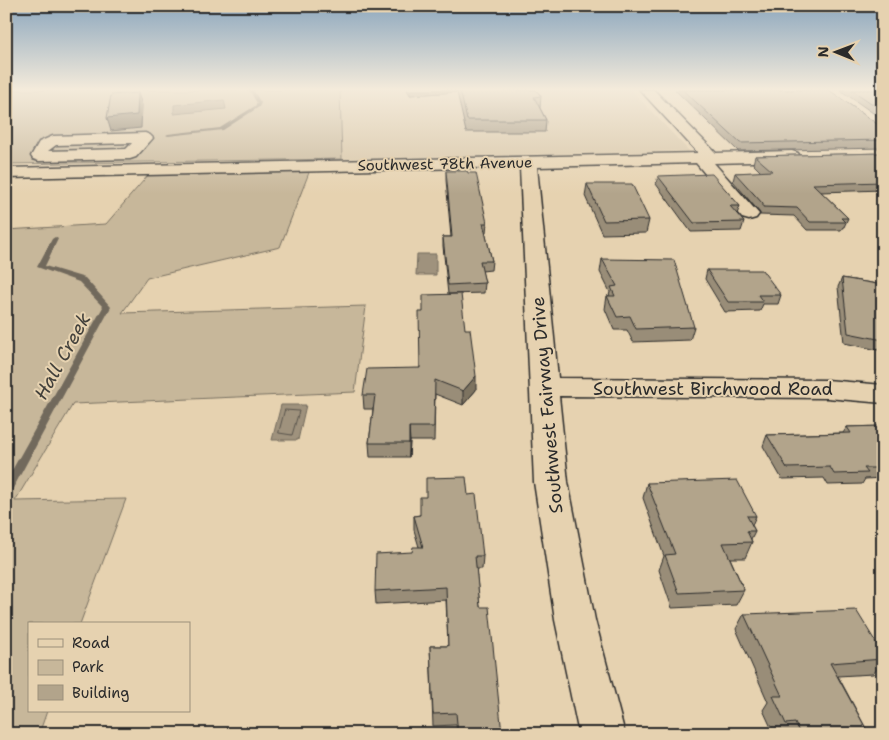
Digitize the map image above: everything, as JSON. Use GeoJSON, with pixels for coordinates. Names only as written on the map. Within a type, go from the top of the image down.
{"type":"FeatureCollection","features":[{"type":"Feature","properties":{"kind":"street"},"geometry":{"type":"LineString","coordinates":[[677,125],[707,158],[749,214]]}},
{"type":"Feature","properties":{"kind":"street"},"geometry":{"type":"LineString","coordinates":[[145,138],[130,154],[39,156],[39,152],[46,144],[56,140],[145,138]]}},
{"type":"Feature","properties":{"kind":"street","name":"Southwest 78th Avenue"},"geometry":{"type":"LineString","coordinates":[[6,173],[805,156]]}},
{"type":"Feature","properties":{"kind":"street","name":"Southwest Fairway Drive"},"geometry":{"type":"LineString","coordinates":[[527,162],[550,482],[575,620],[602,734]]}},
{"type":"Feature","properties":{"kind":"street","name":"Southwest Birchwood Road"},"geometry":{"type":"LineString","coordinates":[[543,387],[827,389],[883,394]]}},
{"type":"Feature","properties":{"kind":"shaded area"},"geometry":{"type":"Polygon","coordinates":[[[341,125],[664,125],[689,151],[342,159],[341,125]]]}},
{"type":"Feature","properties":{"kind":"green space"},"geometry":{"type":"Polygon","coordinates":[[[6,125],[341,125],[342,159],[6,164],[6,125]]]}},
{"type":"Feature","properties":{"kind":"green space"},"geometry":{"type":"Polygon","coordinates":[[[310,170],[280,247],[147,278],[122,313],[366,306],[355,392],[73,404],[15,501],[126,499],[81,622],[28,622],[28,712],[47,712],[39,734],[6,734],[6,230],[106,224],[150,173],[310,170]]]}},
{"type":"Feature","properties":{"kind":"water"},"geometry":{"type":"Polygon","coordinates":[[[417,254],[436,254],[436,275],[416,275],[417,254]]]}},
{"type":"Feature","properties":{"kind":"water"},"geometry":{"type":"Polygon","coordinates":[[[281,405],[306,405],[298,440],[272,440],[281,405]]]}},
{"type":"Feature","properties":{"kind":"building"},"geometry":{"type":"Polygon","coordinates":[[[720,125],[878,125],[883,127],[883,140],[740,143],[720,125]]]}},
{"type":"Feature","properties":{"kind":"building"},"geometry":{"type":"Polygon","coordinates":[[[883,153],[883,182],[813,184],[848,218],[841,218],[845,222],[810,222],[797,208],[763,207],[763,204],[735,173],[772,171],[755,156],[883,153]]]}},
{"type":"Feature","properties":{"kind":"building"},"geometry":{"type":"Polygon","coordinates":[[[446,171],[476,173],[487,223],[483,223],[492,261],[480,261],[485,283],[448,285],[443,237],[452,237],[446,171]]]}},
{"type":"Feature","properties":{"kind":"building"},"geometry":{"type":"Polygon","coordinates":[[[712,174],[740,206],[730,206],[744,222],[694,223],[658,176],[712,174]]]}},
{"type":"Feature","properties":{"kind":"building"},"geometry":{"type":"Polygon","coordinates":[[[587,184],[632,184],[649,220],[604,221],[587,184]]]}},
{"type":"Feature","properties":{"kind":"building"},"geometry":{"type":"Polygon","coordinates":[[[602,259],[674,260],[694,327],[636,329],[630,316],[617,317],[607,296],[615,296],[611,287],[617,286],[602,259]]]}},
{"type":"Feature","properties":{"kind":"building"},"geometry":{"type":"Polygon","coordinates":[[[707,270],[762,270],[781,295],[758,295],[763,302],[728,302],[707,270]]]}},
{"type":"Feature","properties":{"kind":"building"},"geometry":{"type":"Polygon","coordinates":[[[842,278],[883,285],[883,340],[848,333],[842,278]]]}},
{"type":"Feature","properties":{"kind":"building"},"geometry":{"type":"Polygon","coordinates":[[[461,294],[465,329],[470,329],[476,376],[463,391],[435,380],[434,427],[409,427],[409,443],[369,443],[375,395],[363,395],[367,369],[420,368],[419,312],[423,312],[423,295],[461,294]]]}},
{"type":"Feature","properties":{"kind":"building"},"geometry":{"type":"Polygon","coordinates":[[[882,426],[883,468],[864,468],[868,473],[834,474],[830,467],[787,468],[767,435],[851,433],[847,427],[882,426]]]}},
{"type":"Feature","properties":{"kind":"building"},"geometry":{"type":"Polygon","coordinates":[[[466,477],[468,495],[476,494],[483,556],[475,556],[480,607],[489,607],[502,734],[458,734],[456,713],[433,714],[430,646],[448,646],[446,587],[375,591],[376,554],[412,552],[413,547],[423,547],[414,516],[420,515],[420,497],[426,497],[426,478],[466,477]]]}},
{"type":"Feature","properties":{"kind":"building"},"geometry":{"type":"Polygon","coordinates":[[[737,480],[756,516],[747,516],[755,531],[747,531],[752,542],[723,543],[744,590],[679,593],[665,555],[675,554],[647,483],[737,480]]]}},
{"type":"Feature","properties":{"kind":"building"},"geometry":{"type":"Polygon","coordinates":[[[856,610],[883,654],[883,659],[830,663],[869,734],[800,734],[795,723],[786,724],[773,696],[782,696],[744,614],[856,610]]]}},
{"type":"Feature","properties":{"kind":"waterway","name":"Hall Creek"},"geometry":{"type":"LineString","coordinates":[[168,135],[221,129],[228,125]]}},
{"type":"Feature","properties":{"kind":"waterway","name":"Hall Creek"},"geometry":{"type":"LineString","coordinates":[[6,491],[107,307],[82,280],[41,267],[55,239]]}}]}
